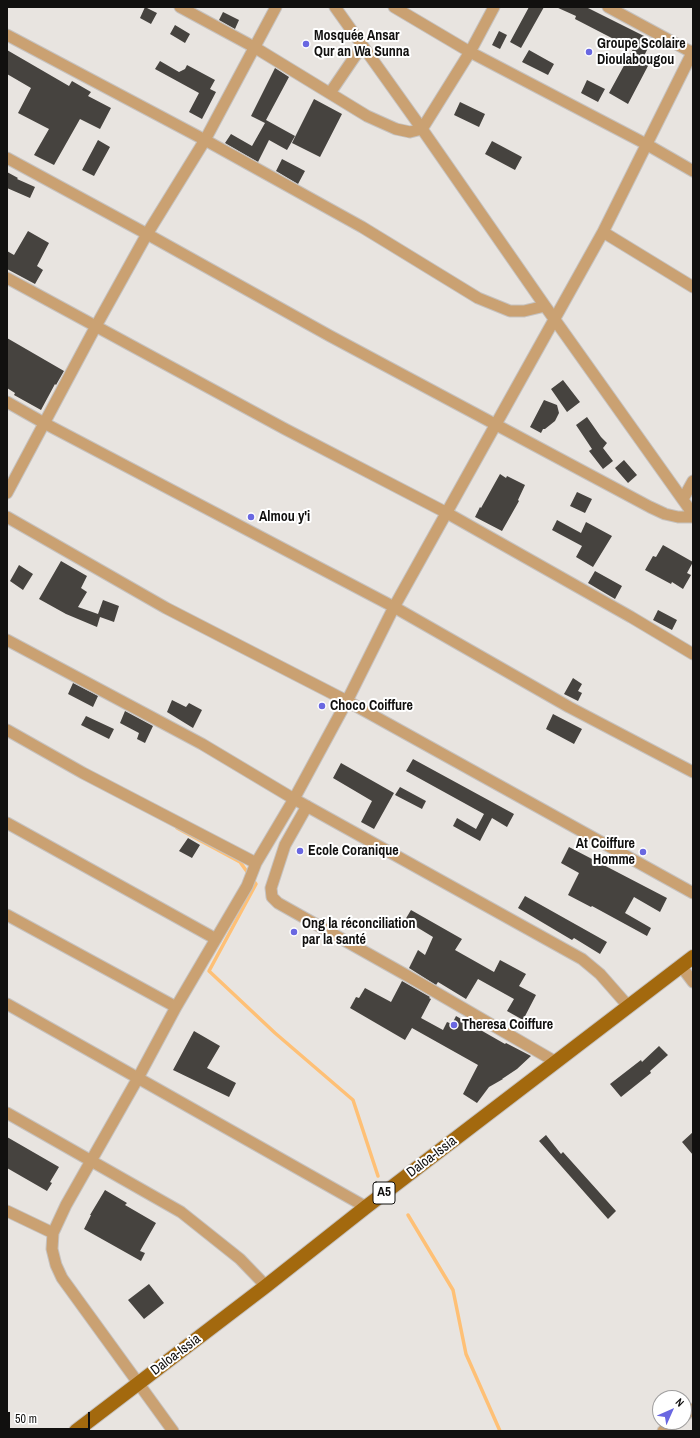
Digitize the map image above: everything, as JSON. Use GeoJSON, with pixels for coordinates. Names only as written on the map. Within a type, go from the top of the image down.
{"type":"FeatureCollection","features":[{"type":"Feature","properties":{"kind":"main road","name":"Daloa-Issia"},"geometry":{"type":"LineString","coordinates":[[76,1431],[693,957]]}},
{"type":"Feature","properties":{"kind":"street"},"geometry":{"type":"LineString","coordinates":[[180,7],[254,47],[367,116],[396,129],[410,132],[422,129],[470,52],[494,7]]}},
{"type":"Feature","properties":{"kind":"street"},"geometry":{"type":"LineString","coordinates":[[7,493],[96,326],[147,234],[205,140],[276,7]]}},
{"type":"Feature","properties":{"kind":"street"},"geometry":{"type":"LineString","coordinates":[[335,7],[693,514]]}},
{"type":"Feature","properties":{"kind":"street"},"geometry":{"type":"LineString","coordinates":[[394,7],[470,52],[646,144],[693,171]]}},
{"type":"Feature","properties":{"kind":"street"},"geometry":{"type":"LineString","coordinates":[[173,1431],[62,1278],[56,1265],[52,1249],[52,1233],[176,1007],[248,884],[255,866],[294,799],[347,701],[394,607],[603,232],[693,53],[608,7]]}},
{"type":"Feature","properties":{"kind":"street"},"geometry":{"type":"LineString","coordinates":[[7,35],[205,140],[362,227],[478,298],[510,311],[524,311],[545,306]]}},
{"type":"Feature","properties":{"kind":"street"},"geometry":{"type":"LineString","coordinates":[[330,93],[362,46]]}},
{"type":"Feature","properties":{"kind":"street"},"geometry":{"type":"LineString","coordinates":[[7,158],[330,336],[664,514],[678,517],[693,517]]}},
{"type":"Feature","properties":{"kind":"street"},"geometry":{"type":"LineString","coordinates":[[603,232],[693,287]]}},
{"type":"Feature","properties":{"kind":"street"},"geometry":{"type":"LineString","coordinates":[[7,278],[285,429],[447,513],[631,616],[693,654]]}},
{"type":"Feature","properties":{"kind":"street"},"geometry":{"type":"LineString","coordinates":[[7,402],[44,423],[394,607],[569,707],[693,772]]}},
{"type":"Feature","properties":{"kind":"street"},"geometry":{"type":"LineString","coordinates":[[683,499],[693,481]]}},
{"type":"Feature","properties":{"kind":"street"},"geometry":{"type":"LineString","coordinates":[[7,517],[166,608],[347,701],[692,890]]}},
{"type":"Feature","properties":{"kind":"street"},"geometry":{"type":"LineString","coordinates":[[7,640],[202,744],[294,799],[582,959],[600,974],[628,1007]]}},
{"type":"Feature","properties":{"kind":"street"},"geometry":{"type":"LineString","coordinates":[[7,730],[255,866]]}},
{"type":"Feature","properties":{"kind":"street"},"geometry":{"type":"LineString","coordinates":[[307,806],[285,845],[271,888],[272,897],[278,902],[556,1062]]}},
{"type":"Feature","properties":{"kind":"street"},"geometry":{"type":"LineString","coordinates":[[7,823],[216,939]]}},
{"type":"Feature","properties":{"kind":"street"},"geometry":{"type":"LineString","coordinates":[[7,915],[176,1007]]}},
{"type":"Feature","properties":{"kind":"street"},"geometry":{"type":"LineString","coordinates":[[681,966],[693,982]]}},
{"type":"Feature","properties":{"kind":"street"},"geometry":{"type":"LineString","coordinates":[[7,1004],[366,1207]]}},
{"type":"Feature","properties":{"kind":"street"},"geometry":{"type":"LineString","coordinates":[[7,1114],[181,1212],[240,1259],[266,1286]]}},
{"type":"Feature","properties":{"kind":"street"},"geometry":{"type":"LineString","coordinates":[[7,1211],[52,1233]]}},
{"type":"Feature","properties":{"kind":"building"},"geometry":{"type":"Polygon","coordinates":[[[145,7],[157,13],[151,24],[140,18],[145,7]]]}},
{"type":"Feature","properties":{"kind":"building"},"geometry":{"type":"Polygon","coordinates":[[[529,7],[544,7],[521,48],[510,42],[529,7]]]}},
{"type":"Feature","properties":{"kind":"building"},"geometry":{"type":"Polygon","coordinates":[[[556,7],[586,7],[652,40],[642,60],[649,64],[628,104],[609,93],[633,49],[575,19],[576,16],[556,7]]]}},
{"type":"Feature","properties":{"kind":"building"},"geometry":{"type":"Polygon","coordinates":[[[223,12],[239,20],[235,29],[219,20],[223,12]]]}},
{"type":"Feature","properties":{"kind":"building"},"geometry":{"type":"Polygon","coordinates":[[[175,25],[190,34],[185,43],[170,34],[175,25]]]}},
{"type":"Feature","properties":{"kind":"building"},"geometry":{"type":"Polygon","coordinates":[[[499,31],[507,35],[500,49],[492,45],[499,31]]]}},
{"type":"Feature","properties":{"kind":"building"},"geometry":{"type":"Polygon","coordinates":[[[7,50],[69,86],[72,81],[91,92],[88,96],[111,108],[100,129],[80,119],[54,165],[34,155],[49,129],[18,113],[31,88],[7,74],[7,50]]]}},
{"type":"Feature","properties":{"kind":"building"},"geometry":{"type":"Polygon","coordinates":[[[529,50],[554,64],[548,75],[522,62],[529,50]]]}},
{"type":"Feature","properties":{"kind":"building"},"geometry":{"type":"Polygon","coordinates":[[[160,61],[179,72],[185,69],[187,65],[215,80],[210,89],[216,92],[202,119],[189,112],[199,93],[155,69],[160,61]]]}},
{"type":"Feature","properties":{"kind":"building"},"geometry":{"type":"Polygon","coordinates":[[[275,68],[289,77],[266,120],[295,136],[287,150],[269,140],[258,162],[225,143],[231,134],[252,146],[265,123],[251,116],[275,68]]]}},
{"type":"Feature","properties":{"kind":"building"},"geometry":{"type":"Polygon","coordinates":[[[587,80],[605,89],[598,102],[581,93],[587,80]]]}},
{"type":"Feature","properties":{"kind":"building"},"geometry":{"type":"Polygon","coordinates":[[[314,99],[342,114],[320,157],[292,143],[314,99]]]}},
{"type":"Feature","properties":{"kind":"building"},"geometry":{"type":"Polygon","coordinates":[[[460,102],[485,114],[479,127],[454,115],[460,102]]]}},
{"type":"Feature","properties":{"kind":"building"},"geometry":{"type":"Polygon","coordinates":[[[98,140],[110,147],[94,176],[82,170],[98,140]]]}},
{"type":"Feature","properties":{"kind":"building"},"geometry":{"type":"Polygon","coordinates":[[[492,141],[522,157],[515,170],[485,154],[492,141]]]}},
{"type":"Feature","properties":{"kind":"building"},"geometry":{"type":"Polygon","coordinates":[[[282,159],[305,171],[298,184],[276,171],[282,159]]]}},
{"type":"Feature","properties":{"kind":"building"},"geometry":{"type":"Polygon","coordinates":[[[7,172],[18,178],[17,179],[35,187],[30,198],[7,188],[7,172]]]}},
{"type":"Feature","properties":{"kind":"building"},"geometry":{"type":"Polygon","coordinates":[[[28,231],[49,243],[37,266],[43,270],[35,284],[7,269],[7,251],[14,255],[28,231]]]}},
{"type":"Feature","properties":{"kind":"building"},"geometry":{"type":"Polygon","coordinates":[[[7,338],[64,371],[41,410],[14,395],[15,393],[7,388],[7,338]]]}},
{"type":"Feature","properties":{"kind":"building"},"geometry":{"type":"Polygon","coordinates":[[[563,380],[580,402],[567,412],[551,389],[563,380]]]}},
{"type":"Feature","properties":{"kind":"building"},"geometry":{"type":"Polygon","coordinates":[[[544,400],[557,405],[559,413],[555,421],[543,429],[541,433],[530,427],[544,400]]]}},
{"type":"Feature","properties":{"kind":"building"},"geometry":{"type":"Polygon","coordinates":[[[587,417],[607,443],[603,448],[613,461],[603,469],[589,451],[592,449],[576,425],[587,417]]]}},
{"type":"Feature","properties":{"kind":"building"},"geometry":{"type":"Polygon","coordinates":[[[624,460],[637,475],[628,483],[615,468],[624,460]]]}},
{"type":"Feature","properties":{"kind":"building"},"geometry":{"type":"Polygon","coordinates":[[[500,474],[506,478],[507,476],[525,485],[518,500],[519,501],[502,531],[475,517],[500,474]]]}},
{"type":"Feature","properties":{"kind":"building"},"geometry":{"type":"Polygon","coordinates":[[[577,492],[592,499],[585,513],[570,506],[577,492]]]}},
{"type":"Feature","properties":{"kind":"building"},"geometry":{"type":"Polygon","coordinates":[[[557,520],[581,533],[586,522],[612,536],[593,567],[576,557],[582,546],[552,530],[557,520]]]}},
{"type":"Feature","properties":{"kind":"building"},"geometry":{"type":"Polygon","coordinates":[[[663,545],[693,562],[687,573],[691,575],[683,589],[672,582],[671,584],[645,570],[653,556],[656,557],[663,545]]]}},
{"type":"Feature","properties":{"kind":"building"},"geometry":{"type":"Polygon","coordinates":[[[61,561],[87,576],[81,588],[87,592],[78,607],[98,614],[103,600],[119,606],[114,622],[100,617],[97,627],[66,614],[39,599],[61,561]]]}},
{"type":"Feature","properties":{"kind":"building"},"geometry":{"type":"Polygon","coordinates":[[[19,565],[33,574],[23,590],[10,581],[19,565]]]}},
{"type":"Feature","properties":{"kind":"building"},"geometry":{"type":"Polygon","coordinates":[[[595,571],[622,586],[615,599],[588,583],[595,571]]]}},
{"type":"Feature","properties":{"kind":"building"},"geometry":{"type":"Polygon","coordinates":[[[658,610],[677,620],[672,630],[653,620],[658,610]]]}},
{"type":"Feature","properties":{"kind":"building"},"geometry":{"type":"Polygon","coordinates":[[[573,678],[582,684],[578,691],[582,693],[578,701],[564,694],[573,678]]]}},
{"type":"Feature","properties":{"kind":"building"},"geometry":{"type":"Polygon","coordinates":[[[73,683],[98,696],[93,707],[68,694],[73,683]]]}},
{"type":"Feature","properties":{"kind":"building"},"geometry":{"type":"Polygon","coordinates":[[[172,700],[186,707],[189,703],[202,710],[193,728],[167,712],[172,700]]]}},
{"type":"Feature","properties":{"kind":"building"},"geometry":{"type":"Polygon","coordinates":[[[125,711],[153,726],[145,743],[137,739],[139,733],[120,723],[125,711]]]}},
{"type":"Feature","properties":{"kind":"building"},"geometry":{"type":"Polygon","coordinates":[[[553,714],[582,729],[574,744],[546,729],[553,714]]]}},
{"type":"Feature","properties":{"kind":"building"},"geometry":{"type":"Polygon","coordinates":[[[86,716],[114,729],[109,739],[81,725],[86,716]]]}},
{"type":"Feature","properties":{"kind":"building"},"geometry":{"type":"Polygon","coordinates":[[[413,759],[514,814],[507,827],[492,818],[480,841],[453,826],[457,818],[476,829],[484,814],[406,771],[413,759]]]}},
{"type":"Feature","properties":{"kind":"building"},"geometry":{"type":"Polygon","coordinates":[[[341,763],[394,793],[374,829],[361,822],[372,801],[333,778],[341,763]]]}},
{"type":"Feature","properties":{"kind":"building"},"geometry":{"type":"Polygon","coordinates":[[[400,787],[426,801],[422,809],[395,795],[400,787]]]}},
{"type":"Feature","properties":{"kind":"building"},"geometry":{"type":"Polygon","coordinates":[[[188,838],[200,845],[192,858],[179,851],[188,838]]]}},
{"type":"Feature","properties":{"kind":"building"},"geometry":{"type":"Polygon","coordinates":[[[569,847],[667,898],[660,912],[634,897],[625,913],[651,928],[647,936],[592,906],[591,907],[568,895],[579,873],[561,863],[569,847]]]}},
{"type":"Feature","properties":{"kind":"building"},"geometry":{"type":"Polygon","coordinates":[[[525,896],[607,942],[600,954],[574,938],[572,940],[518,908],[525,896]]]}},
{"type":"Feature","properties":{"kind":"building"},"geometry":{"type":"Polygon","coordinates":[[[411,910],[462,939],[455,950],[494,972],[500,960],[526,974],[519,986],[536,995],[523,1020],[507,1011],[514,999],[478,979],[466,999],[438,982],[436,985],[409,968],[418,950],[425,955],[433,937],[405,920],[411,910]]]}},
{"type":"Feature","properties":{"kind":"building"},"geometry":{"type":"Polygon","coordinates":[[[402,981],[430,997],[429,998],[431,999],[421,1018],[443,1030],[447,1022],[452,1024],[456,1016],[505,1044],[506,1043],[531,1056],[517,1069],[489,1087],[477,1103],[463,1094],[478,1065],[412,1028],[405,1040],[350,1008],[356,997],[359,998],[365,988],[391,1002],[402,981]]]}},
{"type":"Feature","properties":{"kind":"building"},"geometry":{"type":"Polygon","coordinates":[[[194,1031],[220,1046],[207,1068],[236,1083],[229,1097],[173,1070],[194,1031]]]}},
{"type":"Feature","properties":{"kind":"building"},"geometry":{"type":"Polygon","coordinates":[[[659,1046],[668,1055],[650,1071],[651,1073],[621,1097],[610,1084],[641,1060],[642,1062],[659,1046]]]}},
{"type":"Feature","properties":{"kind":"building"},"geometry":{"type":"Polygon","coordinates":[[[693,1132],[693,1155],[682,1142],[693,1132]]]}},
{"type":"Feature","properties":{"kind":"building"},"geometry":{"type":"Polygon","coordinates":[[[546,1135],[561,1154],[563,1152],[616,1211],[608,1219],[539,1141],[546,1135]]]}},
{"type":"Feature","properties":{"kind":"building"},"geometry":{"type":"Polygon","coordinates":[[[7,1137],[59,1167],[50,1182],[52,1183],[47,1191],[7,1168],[7,1137]]]}},
{"type":"Feature","properties":{"kind":"building"},"geometry":{"type":"Polygon","coordinates":[[[105,1190],[127,1203],[125,1205],[156,1223],[140,1251],[145,1253],[141,1261],[84,1229],[90,1215],[105,1190]]]}},
{"type":"Feature","properties":{"kind":"building"},"geometry":{"type":"Polygon","coordinates":[[[149,1284],[164,1303],[144,1319],[128,1300],[149,1284]]]}},
{"type":"Feature","properties":{"kind":"waterway"},"geometry":{"type":"LineString","coordinates":[[177,828],[240,862],[256,884],[209,971],[275,1033],[353,1100],[378,1176]]}},
{"type":"Feature","properties":{"kind":"waterway"},"geometry":{"type":"LineString","coordinates":[[408,1215],[453,1290],[466,1354],[500,1431]]}},
{"type":"Feature","properties":{"kind":"place","name":"Mosquée Ansar Qur an Wa Sunna"},"geometry":{"type":"Point","coordinates":[306,44]}},
{"type":"Feature","properties":{"kind":"place","name":"Groupe Scolaire Dioulabougou"},"geometry":{"type":"Point","coordinates":[589,52]}},
{"type":"Feature","properties":{"kind":"place","name":"Almou y'i"},"geometry":{"type":"Point","coordinates":[251,517]}},
{"type":"Feature","properties":{"kind":"place","name":"Choco Coiffure"},"geometry":{"type":"Point","coordinates":[322,706]}},
{"type":"Feature","properties":{"kind":"place","name":"Ecole Coranique"},"geometry":{"type":"Point","coordinates":[300,851]}},
{"type":"Feature","properties":{"kind":"place","name":"At Coiffure Homme"},"geometry":{"type":"Point","coordinates":[643,852]}},
{"type":"Feature","properties":{"kind":"place","name":"Ong la réconciliation par la santé"},"geometry":{"type":"Point","coordinates":[294,932]}},
{"type":"Feature","properties":{"kind":"place","name":"Theresa Coiffure"},"geometry":{"type":"Point","coordinates":[454,1025]}}]}
